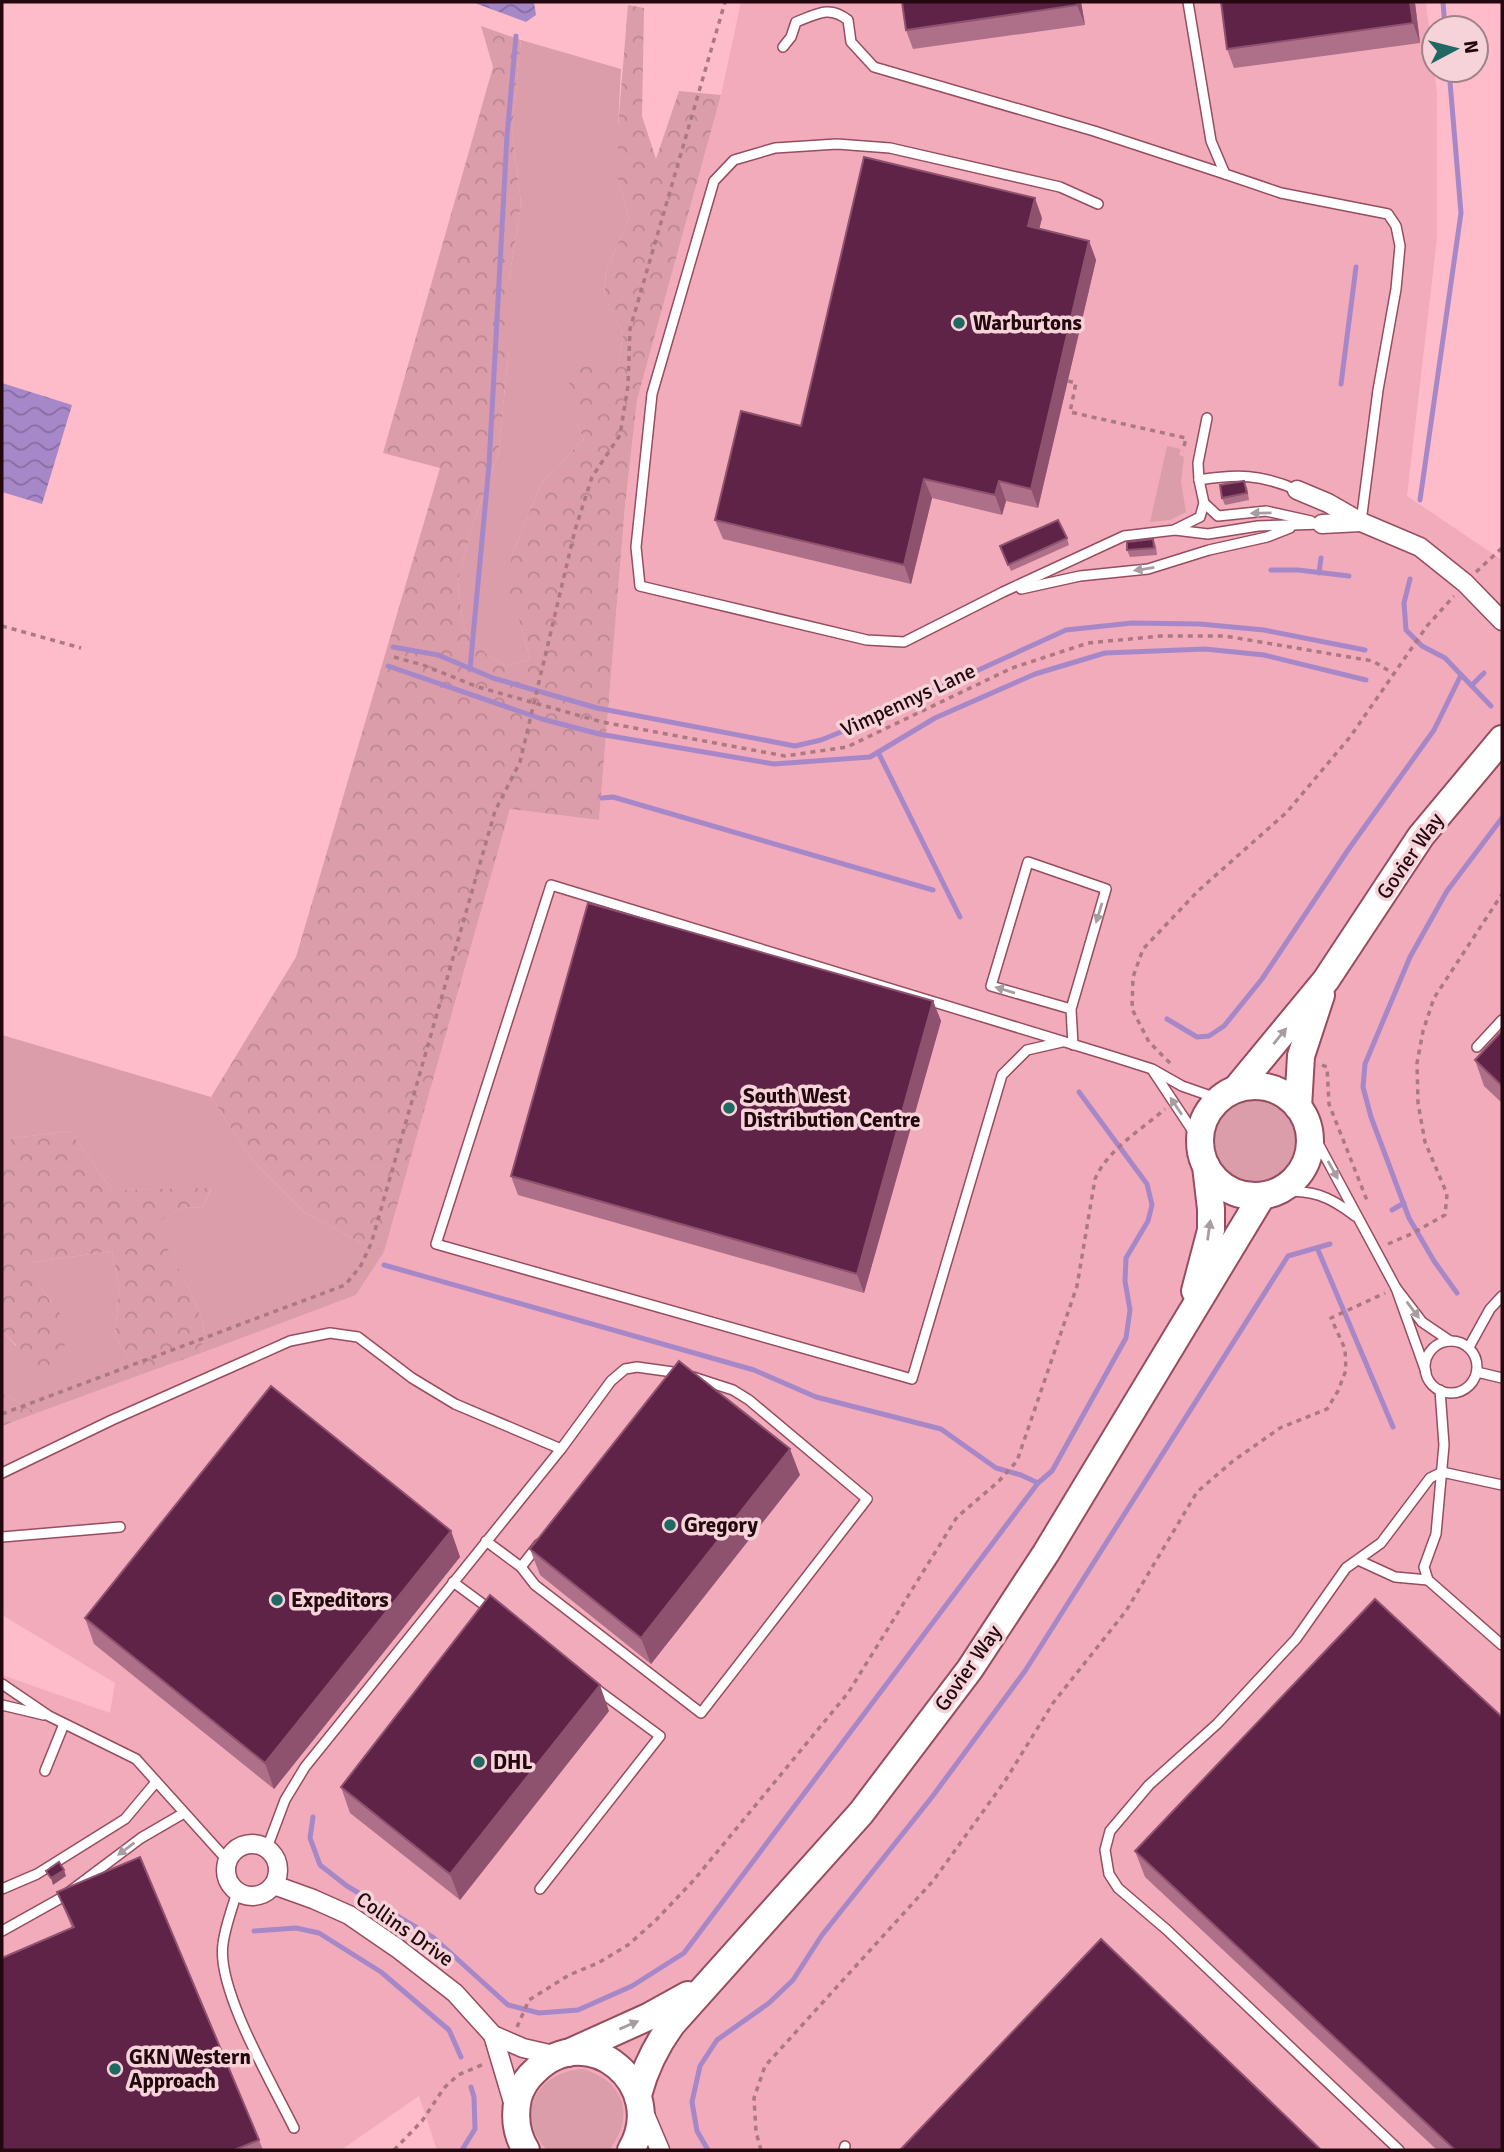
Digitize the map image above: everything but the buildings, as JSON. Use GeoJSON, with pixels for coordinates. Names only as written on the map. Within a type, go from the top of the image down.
{"type":"FeatureCollection","features":[{"type":"Feature","properties":{"kind":"street"},"geometry":{"type":"LineString","coordinates":[[1297,490],[1419,547],[1456,576],[1502,621]]}},
{"type":"Feature","properties":{"kind":"street"},"geometry":{"type":"LineString","coordinates":[[1322,524],[1361,522]]}},
{"type":"Feature","properties":{"kind":"street","name":"Govier Way"},"geometry":{"type":"LineString","coordinates":[[1228,1094],[1326,980],[1421,836],[1502,739]]}},
{"type":"Feature","properties":{"kind":"street","name":"Govier Way"},"geometry":{"type":"LineString","coordinates":[[1302,1114],[1301,1056],[1326,980]]}},
{"type":"Feature","properties":{"kind":"street"},"geometry":{"type":"LineString","coordinates":[[1253,1086],[1270,1088],[1286,1096],[1302,1114],[1310,1137],[1308,1154],[1303,1169],[1292,1182],[1270,1193],[1245,1195],[1229,1190],[1216,1180],[1203,1154],[1202,1126],[1209,1111],[1228,1094],[1253,1086]]}},
{"type":"Feature","properties":{"kind":"street","name":"Govier Way"},"geometry":{"type":"LineString","coordinates":[[1188,1320],[1211,1230],[1211,1209],[1203,1154]]}},
{"type":"Feature","properties":{"kind":"street","name":"Govier Way"},"geometry":{"type":"LineString","coordinates":[[631,2150],[638,2139],[642,2121],[640,2099],[643,2077],[656,2048],[672,2024],[861,1813],[970,1669],[1046,1553],[1188,1320],[1270,1193]]}},
{"type":"Feature","properties":{"kind":"street"},"geometry":{"type":"LineString","coordinates":[[258,1844],[267,1848],[276,1858],[278,1868],[274,1885],[264,1894],[256,1896],[237,1892],[227,1880],[227,1860],[243,1845],[258,1844]]}},
{"type":"Feature","properties":{"kind":"street","name":"Collins Drive"},"geometry":{"type":"LineString","coordinates":[[274,1885],[349,1915],[455,1993],[494,2035],[523,2048],[562,2054]]}},
{"type":"Feature","properties":{"kind":"street","name":"Govier Way"},"geometry":{"type":"LineString","coordinates":[[517,2135],[519,2093],[528,2077],[541,2064],[650,2017],[706,1985]]}},
{"type":"Feature","properties":{"kind":"street","name":"Collins Drive"},"geometry":{"type":"LineString","coordinates":[[494,2035],[517,2135]]}},
{"type":"Feature","properties":{"kind":"street"},"geometry":{"type":"LineString","coordinates":[[562,2054],[584,2052],[602,2057],[617,2066],[630,2079],[660,2150]]}},
{"type":"Feature","properties":{"kind":"lane"},"geometry":{"type":"LineString","coordinates":[[1188,2],[1211,141],[1225,174]]}},
{"type":"Feature","properties":{"kind":"lane"},"geometry":{"type":"LineString","coordinates":[[783,47],[791,37],[796,22],[825,12],[837,11],[848,20],[851,42],[874,67],[1094,131],[1281,193],[1388,214],[1396,226],[1400,246],[1361,522]]}},
{"type":"Feature","properties":{"kind":"lane"},"geometry":{"type":"LineString","coordinates":[[1098,205],[1060,187],[890,148],[837,144],[775,148],[734,160],[714,181],[652,394],[636,547],[640,586],[867,640],[904,642],[1124,536],[1175,530],[1208,534],[1258,526],[1322,524]]}},
{"type":"Feature","properties":{"kind":"lane"},"geometry":{"type":"LineString","coordinates":[[1175,530],[1200,517],[1204,503],[1198,463],[1207,418]]}},
{"type":"Feature","properties":{"kind":"lane"},"geometry":{"type":"LineString","coordinates":[[1199,480],[1228,475],[1256,476],[1297,490]]}},
{"type":"Feature","properties":{"kind":"lane"},"geometry":{"type":"LineString","coordinates":[[1204,503],[1218,516],[1266,511],[1322,524]]}},
{"type":"Feature","properties":{"kind":"lane"},"geometry":{"type":"LineString","coordinates":[[1003,592],[1080,576],[1148,569],[1209,550],[1267,537],[1294,526]]}},
{"type":"Feature","properties":{"kind":"lane"},"geometry":{"type":"LineString","coordinates":[[1071,1009],[991,986],[1028,862],[1106,889],[1071,1009],[1073,1045]]}},
{"type":"Feature","properties":{"kind":"lane"},"geometry":{"type":"LineString","coordinates":[[1062,1042],[1027,1050],[1002,1075],[912,1379],[436,1244],[551,885],[999,1020],[1152,1069],[1182,1086],[1228,1094]]}},
{"type":"Feature","properties":{"kind":"lane"},"geometry":{"type":"LineString","coordinates":[[1477,1047],[1502,1020]]}},
{"type":"Feature","properties":{"kind":"lane"},"geometry":{"type":"LineString","coordinates":[[1152,1069],[1203,1154]]}},
{"type":"Feature","properties":{"kind":"lane"},"geometry":{"type":"LineString","coordinates":[[1302,1114],[1396,1288],[1429,1381],[1440,1390],[1451,1393],[1462,1391],[1474,1380],[1477,1373],[1475,1354],[1457,1341],[1441,1343],[1431,1351],[1426,1372]]}},
{"type":"Feature","properties":{"kind":"lane"},"geometry":{"type":"LineString","coordinates":[[1270,1193],[1304,1191],[1334,1199],[1359,1219]]}},
{"type":"Feature","properties":{"kind":"lane"},"geometry":{"type":"LineString","coordinates":[[1396,1288],[1422,1322],[1450,1341]]}},
{"type":"Feature","properties":{"kind":"lane"},"geometry":{"type":"LineString","coordinates":[[1469,1348],[1486,1316],[1502,1296]]}},
{"type":"Feature","properties":{"kind":"lane"},"geometry":{"type":"LineString","coordinates":[[2,1474],[112,1420],[290,1341],[330,1333],[358,1337],[412,1378],[455,1404],[561,1449]]}},
{"type":"Feature","properties":{"kind":"lane"},"geometry":{"type":"LineString","coordinates":[[267,1848],[285,1800],[305,1766],[486,1541],[561,1449],[611,1381],[625,1369],[637,1367],[676,1371],[733,1390],[867,1499],[701,1713],[535,1585],[521,1566],[486,1541]]}},
{"type":"Feature","properties":{"kind":"lane"},"geometry":{"type":"LineString","coordinates":[[1477,1373],[1502,1378]]}},
{"type":"Feature","properties":{"kind":"lane"},"geometry":{"type":"LineString","coordinates":[[1440,1390],[1444,1446],[1442,1472],[1436,1534],[1424,1567],[1428,1580],[1502,1645]]}},
{"type":"Feature","properties":{"kind":"lane"},"geometry":{"type":"LineString","coordinates":[[1399,2150],[1167,1930],[1118,1888],[1109,1874],[1105,1850],[1110,1831],[1149,1785],[1217,1724],[1296,1639],[1346,1568],[1381,1543],[1430,1478],[1442,1472],[1502,1485]]}},
{"type":"Feature","properties":{"kind":"lane"},"geometry":{"type":"LineString","coordinates":[[2,1537],[120,1527]]}},
{"type":"Feature","properties":{"kind":"lane"},"geometry":{"type":"LineString","coordinates":[[521,1566],[540,1542]]}},
{"type":"Feature","properties":{"kind":"lane"},"geometry":{"type":"LineString","coordinates":[[1358,1560],[1395,1577],[1428,1580]]}},
{"type":"Feature","properties":{"kind":"lane"},"geometry":{"type":"LineString","coordinates":[[453,1582],[498,1615]]}},
{"type":"Feature","properties":{"kind":"lane"},"geometry":{"type":"LineString","coordinates":[[540,1889],[660,1736],[584,1680]]}},
{"type":"Feature","properties":{"kind":"lane"},"geometry":{"type":"LineString","coordinates":[[2,1684],[49,1716],[136,1759],[227,1860]]}},
{"type":"Feature","properties":{"kind":"lane"},"geometry":{"type":"LineString","coordinates":[[2,1705],[49,1716]]}},
{"type":"Feature","properties":{"kind":"lane"},"geometry":{"type":"LineString","coordinates":[[46,1771],[64,1724]]}},
{"type":"Feature","properties":{"kind":"lane"},"geometry":{"type":"LineString","coordinates":[[2,1889],[37,1874],[125,1819],[156,1782]]}},
{"type":"Feature","properties":{"kind":"lane"},"geometry":{"type":"LineString","coordinates":[[2,1930],[61,1898],[141,1838],[184,1813]]}},
{"type":"Feature","properties":{"kind":"lane"},"geometry":{"type":"LineString","coordinates":[[237,1892],[222,1945],[223,1969],[239,2017],[294,2128]]}},
{"type":"Feature","properties":{"kind":"path"},"geometry":{"type":"LineString","coordinates":[[2,1414],[345,1285],[360,1267],[371,1244],[495,811],[520,762],[575,530],[592,477],[620,435],[628,386],[630,329],[725,2]]}},
{"type":"Feature","properties":{"kind":"path"},"geometry":{"type":"LineString","coordinates":[[1068,381],[1076,383],[1070,412],[1186,438],[1183,451]]}},
{"type":"Feature","properties":{"kind":"path"},"geometry":{"type":"LineString","coordinates":[[2,626],[80,648]]}},
{"type":"Feature","properties":{"kind":"path"},"geometry":{"type":"LineString","coordinates":[[1182,1086],[1186,1076],[1149,1042],[1132,1009],[1133,977],[1143,949],[1198,891],[1287,811],[1350,737],[1427,626]]}},
{"type":"Feature","properties":{"kind":"path","name":"Vimpennys Lane"},"geometry":{"type":"LineString","coordinates":[[394,657],[423,664],[478,687],[602,722],[785,756],[848,747],[1012,668],[1088,643],[1161,636],[1225,636],[1373,661],[1394,674]]}},
{"type":"Feature","properties":{"kind":"path"},"geometry":{"type":"LineString","coordinates":[[1411,1234],[1445,1214],[1447,1194],[1425,1142],[1418,1103],[1417,1063],[1423,1031],[1434,998],[1502,894]]}},
{"type":"Feature","properties":{"kind":"path"},"geometry":{"type":"LineString","coordinates":[[511,2042],[529,2000],[569,1975],[598,1963],[628,1945],[656,1921],[694,1880],[848,1693],[957,1517],[998,1482],[1017,1461],[1077,1286],[1095,1179],[1102,1164],[1111,1154],[1174,1102]]}},
{"type":"Feature","properties":{"kind":"path"},"geometry":{"type":"LineString","coordinates":[[761,2150],[754,2098],[765,2066],[933,1881],[1005,1781],[1053,1703],[1126,1611],[1197,1492],[1233,1461],[1280,1428],[1327,1409],[1346,1370],[1345,1349],[1331,1318],[1361,1304]]}},
{"type":"Feature","properties":{"kind":"path"},"geometry":{"type":"LineString","coordinates":[[394,2150],[422,2121],[444,2088],[458,2075],[500,2058]]}},
{"type":"Feature","properties":{"kind":"shaded area"},"geometry":{"type":"Polygon","coordinates":[[[741,2],[1426,2],[1427,14],[1420,14],[1420,84],[1436,84],[1437,93],[1437,238],[1407,496],[1502,560],[1502,2150],[437,2150],[419,2096],[341,2150],[2,2150],[2,1675],[110,1713],[115,1683],[2,1615],[2,1426],[356,1295],[384,1252],[510,809],[599,820],[625,506],[637,400],[721,95],[741,2]]]}},
{"type":"Feature","properties":{"kind":"green space"},"geometry":{"type":"Polygon","coordinates":[[[628,5],[644,8],[642,116],[656,159],[679,91],[721,95],[637,400],[625,506],[599,820],[510,809],[384,1252],[304,1212],[253,1161],[211,1097],[296,957],[440,468],[383,453],[493,67],[481,26],[521,40],[512,133],[521,203],[509,281],[509,349],[498,455],[472,526],[458,581],[463,627],[488,656],[506,666],[530,659],[507,585],[512,555],[542,482],[584,439],[575,420],[569,383],[580,357],[618,368],[623,333],[604,297],[606,271],[629,218],[618,179],[618,127],[628,5]]]}},
{"type":"Feature","properties":{"kind":"green space"},"geometry":{"type":"Polygon","coordinates":[[[521,40],[621,69],[618,179],[629,218],[606,271],[604,296],[623,333],[618,369],[580,357],[575,420],[584,439],[542,482],[512,555],[522,628],[530,659],[506,666],[488,656],[463,627],[458,581],[472,526],[498,455],[509,349],[509,281],[521,203],[512,133],[521,40]]]}},
{"type":"Feature","properties":{"kind":"green space"},"geometry":{"type":"Polygon","coordinates":[[[1167,446],[1181,449],[1179,455],[1184,457],[1181,482],[1186,512],[1170,520],[1150,522],[1167,446]]]}},
{"type":"Feature","properties":{"kind":"green space"},"geometry":{"type":"Polygon","coordinates":[[[2,1035],[211,1097],[253,1161],[304,1212],[384,1252],[356,1295],[201,1353],[204,1325],[190,1290],[153,1224],[182,1208],[203,1207],[211,1189],[112,1190],[70,1131],[13,1138],[2,1146],[2,1035]]]}},
{"type":"Feature","properties":{"kind":"green space"},"geometry":{"type":"Polygon","coordinates":[[[1255,1100],[1271,1103],[1284,1112],[1293,1125],[1296,1141],[1293,1157],[1284,1170],[1271,1179],[1255,1182],[1239,1179],[1226,1170],[1217,1157],[1214,1141],[1217,1125],[1226,1112],[1239,1103],[1255,1100]]]}},
{"type":"Feature","properties":{"kind":"green space"},"geometry":{"type":"Polygon","coordinates":[[[70,1131],[112,1190],[211,1188],[203,1207],[182,1208],[154,1224],[190,1290],[204,1325],[201,1353],[140,1375],[115,1337],[119,1288],[112,1251],[34,1262],[28,1271],[71,1328],[59,1360],[41,1370],[2,1331],[2,1146],[13,1138],[70,1131]]]}},
{"type":"Feature","properties":{"kind":"green space"},"geometry":{"type":"Polygon","coordinates":[[[112,1251],[119,1288],[115,1337],[140,1375],[37,1413],[2,1393],[2,1331],[16,1346],[52,1302],[27,1271],[34,1262],[112,1251]]]}},
{"type":"Feature","properties":{"kind":"green space"},"geometry":{"type":"Polygon","coordinates":[[[2,1393],[37,1413],[2,1426],[2,1393]]]}},
{"type":"Feature","properties":{"kind":"green space"},"geometry":{"type":"Polygon","coordinates":[[[582,2069],[596,2074],[616,2090],[623,2112],[617,2137],[609,2150],[547,2150],[537,2137],[532,2123],[531,2110],[535,2098],[542,2087],[553,2078],[582,2069]]]}},
{"type":"Feature","properties":{"kind":"water"},"geometry":{"type":"Polygon","coordinates":[[[472,2],[534,2],[536,15],[526,22],[472,2]]]}},
{"type":"Feature","properties":{"kind":"water"},"geometry":{"type":"Polygon","coordinates":[[[2,383],[72,405],[42,504],[2,492],[2,383]]]}},
{"type":"Feature","properties":{"kind":"waterway"},"geometry":{"type":"LineString","coordinates":[[1443,2],[1444,14]]}},
{"type":"Feature","properties":{"kind":"waterway"},"geometry":{"type":"LineString","coordinates":[[470,669],[489,465],[507,136],[516,36]]}},
{"type":"Feature","properties":{"kind":"waterway"},"geometry":{"type":"LineString","coordinates":[[1420,500],[1461,213],[1450,84]]}},
{"type":"Feature","properties":{"kind":"waterway"},"geometry":{"type":"LineString","coordinates":[[1341,384],[1356,267]]}},
{"type":"Feature","properties":{"kind":"waterway"},"geometry":{"type":"LineString","coordinates":[[1319,573],[1321,558]]}},
{"type":"Feature","properties":{"kind":"waterway"},"geometry":{"type":"LineString","coordinates":[[1271,570],[1349,576]]}},
{"type":"Feature","properties":{"kind":"waterway"},"geometry":{"type":"LineString","coordinates":[[1410,579],[1404,603],[1406,630],[1422,646],[1445,658],[1491,706]]}},
{"type":"Feature","properties":{"kind":"waterway"},"geometry":{"type":"LineString","coordinates":[[393,647],[438,655],[493,678],[597,708],[795,746],[821,740],[851,728],[1066,630],[1132,623],[1200,624],[1264,630],[1365,650]]}},
{"type":"Feature","properties":{"kind":"waterway"},"geometry":{"type":"LineString","coordinates":[[388,666],[542,719],[599,734],[774,764],[870,757],[935,718],[1035,674],[1105,653],[1205,649],[1264,655],[1366,680]]}},
{"type":"Feature","properties":{"kind":"waterway"},"geometry":{"type":"LineString","coordinates":[[1472,685],[1484,673]]}},
{"type":"Feature","properties":{"kind":"waterway"},"geometry":{"type":"LineString","coordinates":[[1167,1019],[1197,1037],[1209,1036],[1224,1026],[1262,979],[1348,850],[1434,730],[1461,675]]}},
{"type":"Feature","properties":{"kind":"waterway"},"geometry":{"type":"LineString","coordinates":[[878,752],[960,917]]}},
{"type":"Feature","properties":{"kind":"waterway"},"geometry":{"type":"LineString","coordinates":[[602,798],[613,797],[933,890]]}},
{"type":"Feature","properties":{"kind":"waterway"},"geometry":{"type":"LineString","coordinates":[[1457,1293],[1434,1261],[1409,1218],[1371,1117],[1363,1087],[1365,1064],[1410,957],[1447,891],[1502,818]]}},
{"type":"Feature","properties":{"kind":"waterway"},"geometry":{"type":"LineString","coordinates":[[313,1817],[310,1838],[320,1865],[347,1886],[434,1938],[508,2005],[539,2013],[578,2010],[632,1986],[684,1953],[1038,1483],[1052,1471],[1126,1338],[1130,1310],[1125,1281],[1126,1258],[1148,1221],[1152,1205],[1147,1184],[1079,1092]]}},
{"type":"Feature","properties":{"kind":"waterway"},"geometry":{"type":"LineString","coordinates":[[1392,1210],[1404,1203]]}},
{"type":"Feature","properties":{"kind":"waterway"},"geometry":{"type":"LineString","coordinates":[[708,2150],[697,2131],[692,2102],[700,2066],[717,2040],[769,2003],[793,1980],[822,1935],[932,1797],[1025,1671],[1288,1256],[1330,1244]]}},
{"type":"Feature","properties":{"kind":"waterway"},"geometry":{"type":"LineString","coordinates":[[1318,1250],[1393,1427]]}},
{"type":"Feature","properties":{"kind":"waterway"},"geometry":{"type":"LineString","coordinates":[[384,1265],[754,1370],[816,1397],[941,1429],[996,1468],[1038,1483]]}},
{"type":"Feature","properties":{"kind":"waterway"},"geometry":{"type":"LineString","coordinates":[[254,1931],[296,1928],[319,1933],[381,1972],[449,2030],[461,2057]]}},
{"type":"Feature","properties":{"kind":"waterway"},"geometry":{"type":"LineString","coordinates":[[462,2150],[475,2129],[471,2087]]}},
{"type":"Feature","properties":{"kind":"place","name":"Warburtons"},"geometry":{"type":"Point","coordinates":[959,323]}},
{"type":"Feature","properties":{"kind":"place","name":"South West Distribution Centre"},"geometry":{"type":"Point","coordinates":[729,1108]}},
{"type":"Feature","properties":{"kind":"place","name":"Gregory"},"geometry":{"type":"Point","coordinates":[670,1525]}},
{"type":"Feature","properties":{"kind":"place","name":"Expeditors"},"geometry":{"type":"Point","coordinates":[277,1600]}},
{"type":"Feature","properties":{"kind":"place","name":"DHL"},"geometry":{"type":"Point","coordinates":[479,1762]}},
{"type":"Feature","properties":{"kind":"place","name":"GKN Western Approach"},"geometry":{"type":"Point","coordinates":[115,2069]}}]}
